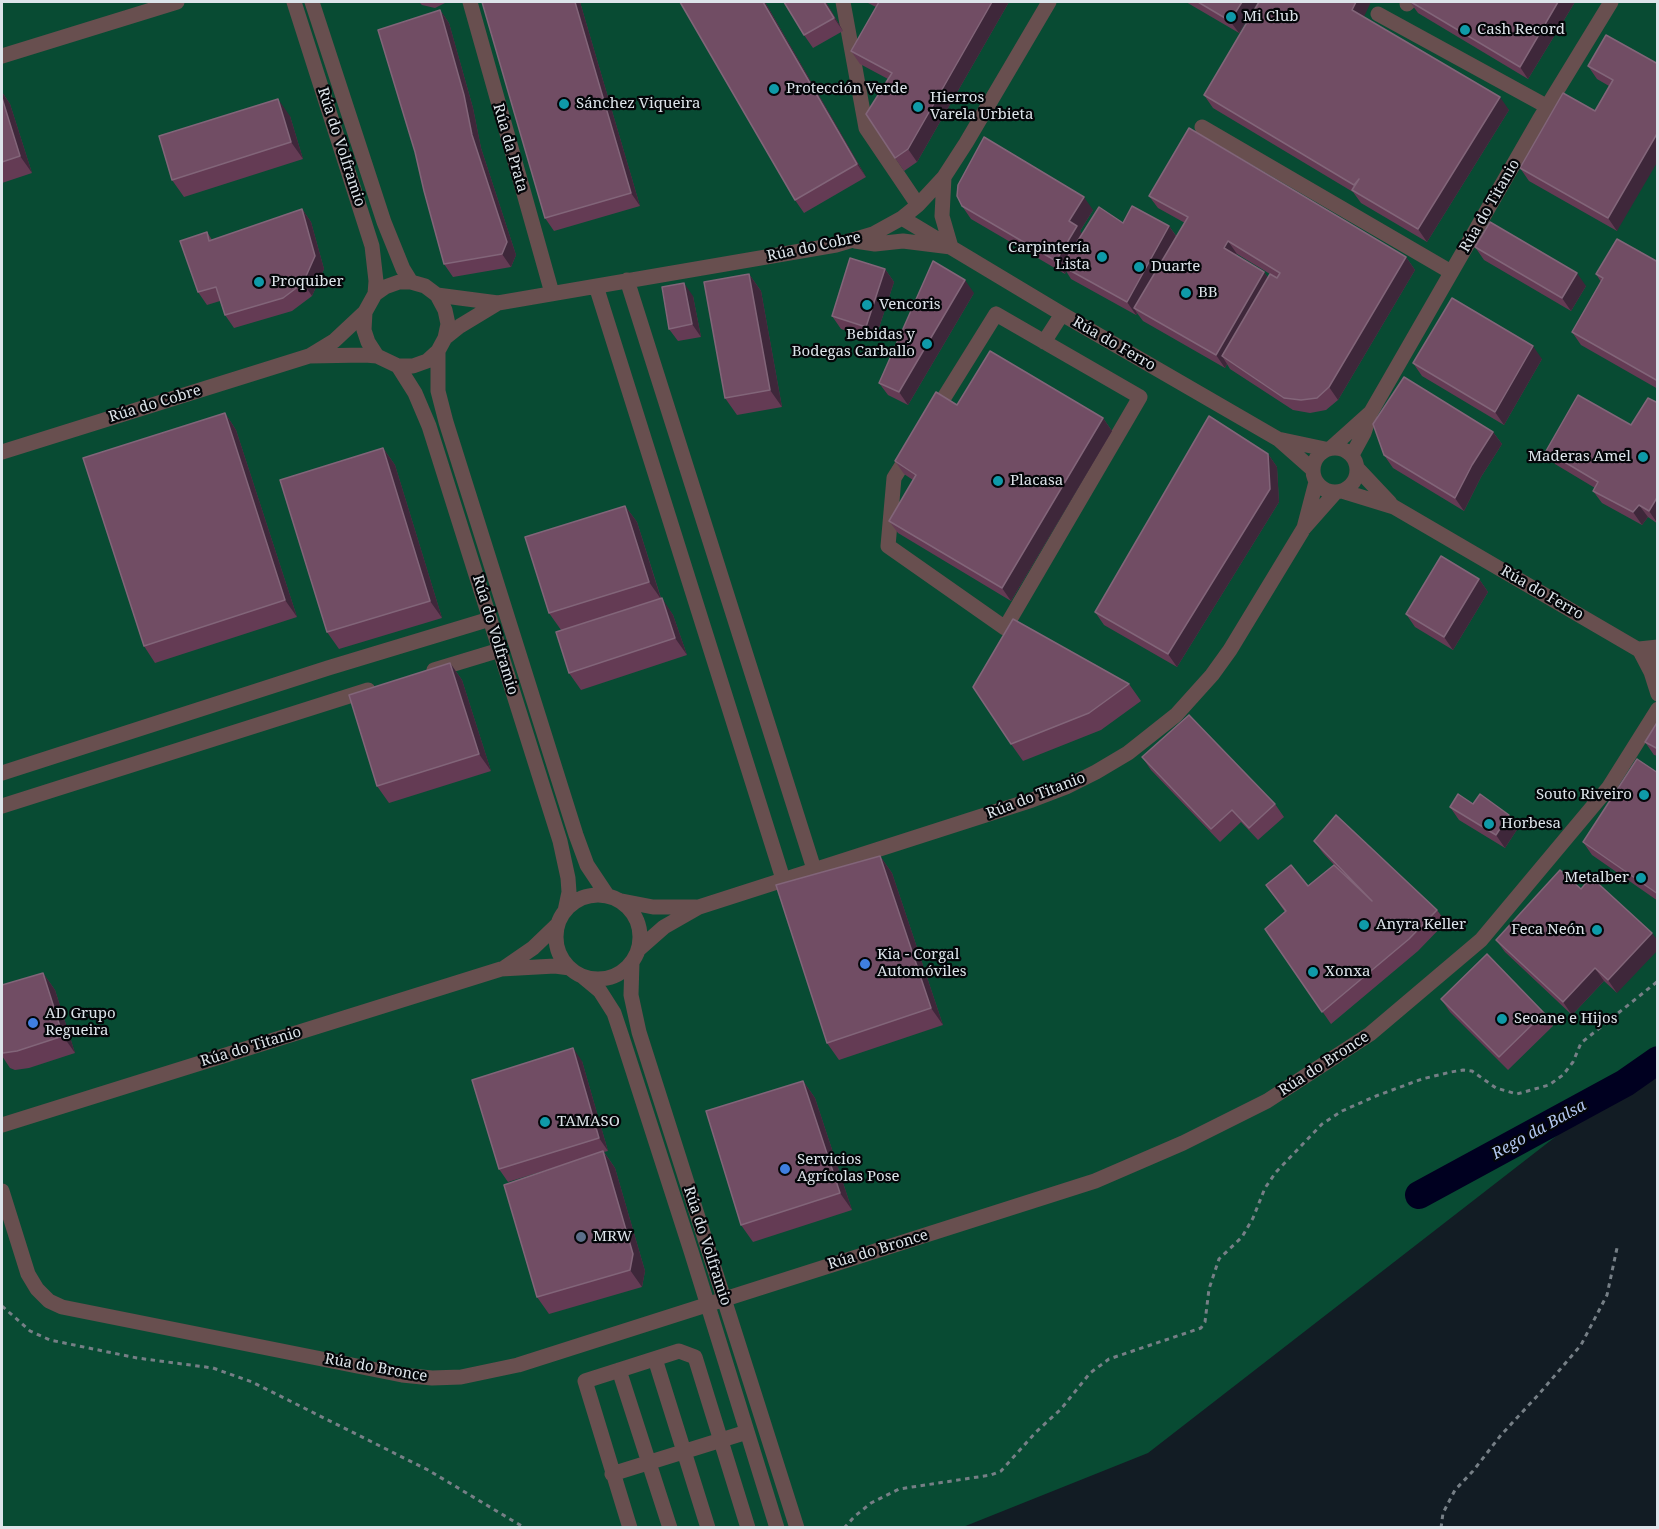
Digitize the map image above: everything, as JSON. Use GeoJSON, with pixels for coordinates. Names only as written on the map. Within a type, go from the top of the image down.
{"type":"FeatureCollection","features":[{"type":"Feature","properties":{"kind":"street"},"geometry":{"type":"LineString","coordinates":[[2,56],[177,2]]}},
{"type":"Feature","properties":{"kind":"street","name":"Rúa do Volframio"},"geometry":{"type":"LineString","coordinates":[[294,2],[369,237],[375,264],[375,294]]}},
{"type":"Feature","properties":{"kind":"street","name":"Rúa do Volframio"},"geometry":{"type":"LineString","coordinates":[[312,2],[384,222],[403,269],[411,282]]}},
{"type":"Feature","properties":{"kind":"street","name":"Rúa da Prata"},"geometry":{"type":"LineString","coordinates":[[470,2],[552,294]]}},
{"type":"Feature","properties":{"kind":"street"},"geometry":{"type":"LineString","coordinates":[[843,2],[866,129],[918,205]]}},
{"type":"Feature","properties":{"kind":"street","name":"Rúa do Cobre"},"geometry":{"type":"LineString","coordinates":[[498,303],[852,241],[873,234],[902,218],[918,205],[944,177],[1049,2]]}},
{"type":"Feature","properties":{"kind":"street","name":"Rúa do Titanio"},"geometry":{"type":"LineString","coordinates":[[1355,461],[1371,412],[1611,2]]}},
{"type":"Feature","properties":{"kind":"street"},"geometry":{"type":"LineString","coordinates":[[1378,14],[1548,107]]}},
{"type":"Feature","properties":{"kind":"street"},"geometry":{"type":"LineString","coordinates":[[1202,127],[1451,273]]}},
{"type":"Feature","properties":{"kind":"street"},"geometry":{"type":"LineString","coordinates":[[944,177],[942,216],[951,247]]}},
{"type":"Feature","properties":{"kind":"street","name":"Rúa do Ferro"},"geometry":{"type":"LineString","coordinates":[[902,218],[1278,439],[1314,476]]}},
{"type":"Feature","properties":{"kind":"street","name":"Rúa do Ferro"},"geometry":{"type":"LineString","coordinates":[[852,241],[875,244],[903,241],[951,247]]}},
{"type":"Feature","properties":{"kind":"street"},"geometry":{"type":"LineString","coordinates":[[627,280],[814,869]]}},
{"type":"Feature","properties":{"kind":"street"},"geometry":{"type":"LineString","coordinates":[[309,356],[334,341],[365,312],[375,294],[385,286],[399,282],[411,282],[425,286],[437,295],[445,310],[448,324],[442,345]]}},
{"type":"Feature","properties":{"kind":"street"},"geometry":{"type":"LineString","coordinates":[[596,286],[783,879]]}},
{"type":"Feature","properties":{"kind":"street"},"geometry":{"type":"LineString","coordinates":[[437,295],[498,303]]}},
{"type":"Feature","properties":{"kind":"street"},"geometry":{"type":"LineString","coordinates":[[309,356],[377,356],[398,366],[413,366],[427,361],[460,326],[498,303]]}},
{"type":"Feature","properties":{"kind":"street"},"geometry":{"type":"LineString","coordinates":[[365,312],[364,330],[377,356]]}},
{"type":"Feature","properties":{"kind":"street"},"geometry":{"type":"LineString","coordinates":[[996,314],[1044,342],[1140,398],[1005,628],[888,546],[894,478],[996,314]]}},
{"type":"Feature","properties":{"kind":"street"},"geometry":{"type":"LineString","coordinates":[[1044,342],[1062,314]]}},
{"type":"Feature","properties":{"kind":"street","name":"Rúa do Volframio"},"geometry":{"type":"LineString","coordinates":[[442,345],[438,391],[446,422],[576,835],[587,865],[607,895]]}},
{"type":"Feature","properties":{"kind":"street","name":"Rúa do Cobre"},"geometry":{"type":"LineString","coordinates":[[2,452],[309,356]]}},
{"type":"Feature","properties":{"kind":"street","name":"Rúa do Volframio"},"geometry":{"type":"LineString","coordinates":[[398,366],[423,410],[560,841],[568,878],[565,911]]}},
{"type":"Feature","properties":{"kind":"street","name":"Rúa do Titanio"},"geometry":{"type":"LineString","coordinates":[[1329,448],[1371,412]]}},
{"type":"Feature","properties":{"kind":"street","name":"Rúa do Ferro"},"geometry":{"type":"LineString","coordinates":[[1278,439],[1329,448]]}},
{"type":"Feature","properties":{"kind":"street"},"geometry":{"type":"LineString","coordinates":[[1339,447],[1355,461],[1356,478],[1350,486],[1339,492],[1326,491],[1314,476],[1316,458],[1329,448],[1339,447]]}},
{"type":"Feature","properties":{"kind":"street","name":"Rúa do Ferro"},"geometry":{"type":"LineString","coordinates":[[1355,461],[1374,487],[1394,507]]}},
{"type":"Feature","properties":{"kind":"street","name":"Rúa do Titanio"},"geometry":{"type":"LineString","coordinates":[[1304,528],[1314,476]]}},
{"type":"Feature","properties":{"kind":"street","name":"Rúa do Titanio"},"geometry":{"type":"LineString","coordinates":[[699,907],[1032,800],[1066,787],[1128,753],[1176,715],[1212,675],[1230,650],[1304,528],[1339,492]]}},
{"type":"Feature","properties":{"kind":"street","name":"Rúa do Ferro"},"geometry":{"type":"LineString","coordinates":[[1339,492],[1394,507],[1658,661]]}},
{"type":"Feature","properties":{"kind":"street"},"geometry":{"type":"LineString","coordinates":[[2,773],[328,668],[490,619]]}},
{"type":"Feature","properties":{"kind":"street"},"geometry":{"type":"LineString","coordinates":[[1658,647],[1639,649],[1651,672],[1658,694]]}},
{"type":"Feature","properties":{"kind":"street"},"geometry":{"type":"LineString","coordinates":[[421,674],[500,650]]}},
{"type":"Feature","properties":{"kind":"street"},"geometry":{"type":"LineString","coordinates":[[2,806],[378,687]]}},
{"type":"Feature","properties":{"kind":"street","name":"Rúa do Bronce"},"geometry":{"type":"LineString","coordinates":[[2,1191],[28,1274],[37,1289],[49,1301],[62,1307],[402,1375],[432,1378],[461,1377],[518,1365],[1095,1180],[1183,1143],[1267,1101],[1371,1034],[1481,940],[1609,787],[1658,709]]}},
{"type":"Feature","properties":{"kind":"street"},"geometry":{"type":"LineString","coordinates":[[501,969],[533,948],[557,925],[565,911],[578,901],[592,895],[607,895],[622,901],[653,907],[699,907]]}},
{"type":"Feature","properties":{"kind":"street"},"geometry":{"type":"LineString","coordinates":[[622,901],[633,912],[638,922],[640,937],[636,955]]}},
{"type":"Feature","properties":{"kind":"street"},"geometry":{"type":"LineString","coordinates":[[501,969],[555,966],[596,979],[610,978],[623,971],[664,927],[699,907]]}},
{"type":"Feature","properties":{"kind":"street"},"geometry":{"type":"LineString","coordinates":[[557,925],[560,956],[576,972]]}},
{"type":"Feature","properties":{"kind":"street","name":"Rúa do Volframio"},"geometry":{"type":"LineString","coordinates":[[636,955],[631,995],[635,1018],[797,1527]]}},
{"type":"Feature","properties":{"kind":"street","name":"Rúa do Titanio"},"geometry":{"type":"LineString","coordinates":[[2,1125],[501,969]]}},
{"type":"Feature","properties":{"kind":"street","name":"Rúa do Volframio"},"geometry":{"type":"LineString","coordinates":[[576,972],[600,991],[614,1013],[777,1527]]}},
{"type":"Feature","properties":{"kind":"street"},"geometry":{"type":"LineString","coordinates":[[630,1527],[585,1381],[679,1351],[695,1357],[748,1527]]}},
{"type":"Feature","properties":{"kind":"street"},"geometry":{"type":"LineString","coordinates":[[655,1359],[708,1527]]}},
{"type":"Feature","properties":{"kind":"street"},"geometry":{"type":"LineString","coordinates":[[619,1370],[670,1527]]}},
{"type":"Feature","properties":{"kind":"street"},"geometry":{"type":"LineString","coordinates":[[612,1474],[747,1432]]}},
{"type":"Feature","properties":{"kind":"path"},"geometry":{"type":"LineString","coordinates":[[844,1527],[871,1503],[899,1489],[992,1475],[1001,1471],[1036,1432],[1061,1409],[1090,1373],[1109,1359],[1201,1328],[1209,1288],[1219,1259],[1242,1237],[1253,1218],[1265,1188],[1276,1172],[1322,1124],[1342,1111],[1376,1096],[1422,1079],[1462,1070],[1472,1071],[1496,1088],[1509,1093],[1517,1094],[1549,1085],[1563,1075],[1573,1062],[1581,1043],[1658,981]]}},
{"type":"Feature","properties":{"kind":"path"},"geometry":{"type":"LineString","coordinates":[[1441,1527],[1443,1513],[1455,1490],[1473,1471],[1500,1434],[1539,1394],[1581,1345],[1607,1295],[1617,1248]]}},
{"type":"Feature","properties":{"kind":"path"},"geometry":{"type":"LineString","coordinates":[[2,1306],[30,1331],[50,1340],[137,1358],[213,1368],[252,1382],[428,1470],[525,1527]]}},
{"type":"Feature","properties":{"kind":"green space"},"geometry":{"type":"Polygon","coordinates":[[[2,2],[1657,2],[1657,1058],[1148,1453],[963,1527],[2,1528],[2,2]]]}},
{"type":"Feature","properties":{"kind":"building","name":"Sánchez Viqueira"},"geometry":{"type":"Polygon","coordinates":[[[482,2],[575,2],[631,193],[545,218],[482,2]]]}},
{"type":"Feature","properties":{"kind":"building","name":"Protección Verde"},"geometry":{"type":"Polygon","coordinates":[[[680,2],[763,2],[857,164],[795,200],[680,2]]]}},
{"type":"Feature","properties":{"kind":"building"},"geometry":{"type":"Polygon","coordinates":[[[784,2],[824,2],[834,18],[804,35],[784,2]]]}},
{"type":"Feature","properties":{"kind":"building","name":"Hierros Varela Urbieta"},"geometry":{"type":"Polygon","coordinates":[[[879,2],[992,2],[908,149],[895,158],[866,114],[892,73],[851,51],[879,2]]]}},
{"type":"Feature","properties":{"kind":"building"},"geometry":{"type":"Polygon","coordinates":[[[1198,2],[1242,2],[1230,21],[1198,2]]]}},
{"type":"Feature","properties":{"kind":"building"},"geometry":{"type":"Polygon","coordinates":[[[1259,2],[1356,2],[1352,10],[1500,97],[1418,229],[1352,190],[1359,179],[1354,185],[1204,95],[1259,2]]]}},
{"type":"Feature","properties":{"kind":"building"},"geometry":{"type":"Polygon","coordinates":[[[1411,2],[1558,2],[1520,67],[1411,2]]]}},
{"type":"Feature","properties":{"kind":"building"},"geometry":{"type":"Polygon","coordinates":[[[440,10],[464,95],[472,135],[507,242],[502,254],[444,264],[415,152],[378,30],[440,10]]]}},
{"type":"Feature","properties":{"kind":"building"},"geometry":{"type":"Polygon","coordinates":[[[1606,35],[1658,64],[1658,132],[1608,218],[1520,168],[1563,93],[1595,111],[1613,80],[1588,66],[1606,35]]]}},
{"type":"Feature","properties":{"kind":"building"},"geometry":{"type":"Polygon","coordinates":[[[2,98],[20,156],[2,162],[2,98]]]}},
{"type":"Feature","properties":{"kind":"building"},"geometry":{"type":"Polygon","coordinates":[[[278,99],[291,142],[172,180],[159,136],[278,99]]]}},
{"type":"Feature","properties":{"kind":"building"},"geometry":{"type":"Polygon","coordinates":[[[1189,128],[1406,257],[1329,387],[1317,398],[1301,400],[1284,398],[1222,356],[1270,274],[1277,278],[1280,273],[1228,241],[1224,248],[1264,272],[1216,355],[1134,308],[1188,217],[1149,196],[1189,128]]]}},
{"type":"Feature","properties":{"kind":"building"},"geometry":{"type":"Polygon","coordinates":[[[984,137],[1084,197],[1069,221],[1077,226],[1056,261],[962,206],[957,196],[958,185],[984,137]]]}},
{"type":"Feature","properties":{"kind":"building"},"geometry":{"type":"Polygon","coordinates":[[[1132,206],[1169,226],[1127,302],[1062,266],[1099,207],[1123,223],[1132,206]]]}},
{"type":"Feature","properties":{"kind":"building","name":"Proquiber"},"geometry":{"type":"Polygon","coordinates":[[[302,209],[315,256],[303,283],[283,298],[225,315],[216,287],[198,292],[180,241],[207,232],[209,241],[302,209]]]}},
{"type":"Feature","properties":{"kind":"building"},"geometry":{"type":"Polygon","coordinates":[[[1490,222],[1577,273],[1562,298],[1475,247],[1490,222]]]}},
{"type":"Feature","properties":{"kind":"building"},"geometry":{"type":"Polygon","coordinates":[[[1617,239],[1658,262],[1658,381],[1572,332],[1603,278],[1596,274],[1617,239]]]}},
{"type":"Feature","properties":{"kind":"building"},"geometry":{"type":"Polygon","coordinates":[[[850,258],[885,269],[866,327],[832,316],[850,258]]]}},
{"type":"Feature","properties":{"kind":"building"},"geometry":{"type":"Polygon","coordinates":[[[933,261],[965,280],[899,392],[879,383],[933,261]]]}},
{"type":"Feature","properties":{"kind":"building"},"geometry":{"type":"Polygon","coordinates":[[[749,274],[770,390],[725,398],[704,282],[749,274]]]}},
{"type":"Feature","properties":{"kind":"building"},"geometry":{"type":"Polygon","coordinates":[[[684,283],[692,324],[669,329],[662,287],[684,283]]]}},
{"type":"Feature","properties":{"kind":"building"},"geometry":{"type":"Polygon","coordinates":[[[1452,298],[1533,346],[1495,412],[1413,363],[1452,298]]]}},
{"type":"Feature","properties":{"kind":"building","name":"Placasa"},"geometry":{"type":"Polygon","coordinates":[[[990,351],[1103,418],[1002,588],[889,521],[916,475],[895,461],[936,392],[957,405],[990,351]]]}},
{"type":"Feature","properties":{"kind":"building"},"geometry":{"type":"Polygon","coordinates":[[[1404,377],[1493,432],[1455,498],[1384,455],[1373,424],[1404,377]]]}},
{"type":"Feature","properties":{"kind":"building"},"geometry":{"type":"Polygon","coordinates":[[[1578,395],[1631,425],[1648,398],[1658,403],[1658,496],[1649,511],[1639,505],[1633,512],[1593,491],[1598,482],[1546,451],[1578,395]]]}},
{"type":"Feature","properties":{"kind":"building"},"geometry":{"type":"Polygon","coordinates":[[[225,413],[285,600],[144,646],[83,458],[225,413]]]}},
{"type":"Feature","properties":{"kind":"building"},"geometry":{"type":"Polygon","coordinates":[[[1209,416],[1268,454],[1270,489],[1168,654],[1095,612],[1209,416]]]}},
{"type":"Feature","properties":{"kind":"building"},"geometry":{"type":"Polygon","coordinates":[[[383,448],[430,601],[327,632],[280,480],[383,448]]]}},
{"type":"Feature","properties":{"kind":"building"},"geometry":{"type":"Polygon","coordinates":[[[625,506],[649,582],[549,613],[525,537],[625,506]]]}},
{"type":"Feature","properties":{"kind":"building"},"geometry":{"type":"Polygon","coordinates":[[[1441,556],[1479,579],[1444,637],[1406,614],[1441,556]]]}},
{"type":"Feature","properties":{"kind":"building"},"geometry":{"type":"Polygon","coordinates":[[[662,598],[675,638],[569,673],[556,632],[662,598]]]}},
{"type":"Feature","properties":{"kind":"building"},"geometry":{"type":"Polygon","coordinates":[[[1013,619],[1129,684],[1089,713],[1011,744],[973,687],[1013,619]]]}},
{"type":"Feature","properties":{"kind":"building"},"geometry":{"type":"Polygon","coordinates":[[[450,663],[479,754],[377,786],[349,695],[450,663]]]}},
{"type":"Feature","properties":{"kind":"building"},"geometry":{"type":"Polygon","coordinates":[[[1189,715],[1275,804],[1249,828],[1232,810],[1211,829],[1142,757],[1189,715]]]}},
{"type":"Feature","properties":{"kind":"building"},"geometry":{"type":"Polygon","coordinates":[[[1658,721],[1658,749],[1645,742],[1658,721]]]}},
{"type":"Feature","properties":{"kind":"building"},"geometry":{"type":"Polygon","coordinates":[[[1637,759],[1658,773],[1658,894],[1583,842],[1637,759]]]}},
{"type":"Feature","properties":{"kind":"building"},"geometry":{"type":"Polygon","coordinates":[[[1458,794],[1473,804],[1480,794],[1509,815],[1496,835],[1450,807],[1458,794]]]}},
{"type":"Feature","properties":{"kind":"building"},"geometry":{"type":"Polygon","coordinates":[[[1336,815],[1437,910],[1409,939],[1322,1012],[1265,929],[1286,911],[1266,885],[1291,865],[1308,886],[1334,865],[1372,901],[1314,841],[1336,815]]]}},
{"type":"Feature","properties":{"kind":"building","name":"Kia - Corgal Automóviles"},"geometry":{"type":"Polygon","coordinates":[[[880,856],[931,1008],[827,1043],[776,885],[880,856]]]}},
{"type":"Feature","properties":{"kind":"building"},"geometry":{"type":"Polygon","coordinates":[[[1560,870],[1581,889],[1591,877],[1652,933],[1608,980],[1595,968],[1563,1002],[1496,940],[1560,870]]]}},
{"type":"Feature","properties":{"kind":"building","name":"Seoane e Hijos"},"geometry":{"type":"Polygon","coordinates":[[[1487,954],[1544,1013],[1499,1057],[1441,999],[1487,954]]]}},
{"type":"Feature","properties":{"kind":"building","name":"AD Grupo Regueira"},"geometry":{"type":"Polygon","coordinates":[[[43,973],[63,1036],[17,1051],[2,1053],[2,985],[43,973]]]}},
{"type":"Feature","properties":{"kind":"building","name":"TAMASO"},"geometry":{"type":"Polygon","coordinates":[[[573,1048],[599,1138],[499,1169],[472,1080],[573,1048]]]}},
{"type":"Feature","properties":{"kind":"building","name":"Servicios Agrícolas Pose"},"geometry":{"type":"Polygon","coordinates":[[[803,1081],[840,1193],[741,1225],[706,1111],[803,1081]]]}},
{"type":"Feature","properties":{"kind":"building","name":"MRW"},"geometry":{"type":"Polygon","coordinates":[[[603,1151],[633,1254],[630,1270],[537,1297],[504,1185],[603,1151]]]}},
{"type":"Feature","properties":{"kind":"waterway","name":"Rego da Balsa"},"geometry":{"type":"LineString","coordinates":[[1419,1195],[1625,1083],[1658,1060]]}},
{"type":"Feature","properties":{"kind":"place","name":"Mi Club"},"geometry":{"type":"Point","coordinates":[1231,17]}},
{"type":"Feature","properties":{"kind":"place","name":"Cash Record"},"geometry":{"type":"Point","coordinates":[1465,30]}},
{"type":"Feature","properties":{"kind":"place","name":"Protección Verde"},"geometry":{"type":"Point","coordinates":[774,89]}},
{"type":"Feature","properties":{"kind":"place","name":"Sánchez Viqueira"},"geometry":{"type":"Point","coordinates":[564,104]}},
{"type":"Feature","properties":{"kind":"place","name":"Hierros Varela Urbieta"},"geometry":{"type":"Point","coordinates":[918,107]}},
{"type":"Feature","properties":{"kind":"place","name":"Carpintería Lista"},"geometry":{"type":"Point","coordinates":[1102,257]}},
{"type":"Feature","properties":{"kind":"place","name":"Duarte"},"geometry":{"type":"Point","coordinates":[1139,267]}},
{"type":"Feature","properties":{"kind":"place","name":"Proquiber"},"geometry":{"type":"Point","coordinates":[259,282]}},
{"type":"Feature","properties":{"kind":"place","name":"BB"},"geometry":{"type":"Point","coordinates":[1186,293]}},
{"type":"Feature","properties":{"kind":"place","name":"Vencoris"},"geometry":{"type":"Point","coordinates":[867,305]}},
{"type":"Feature","properties":{"kind":"place","name":"Bebidas y Bodegas Carballo"},"geometry":{"type":"Point","coordinates":[927,344]}},
{"type":"Feature","properties":{"kind":"place","name":"Maderas Amel"},"geometry":{"type":"Point","coordinates":[1643,457]}},
{"type":"Feature","properties":{"kind":"place","name":"Placasa"},"geometry":{"type":"Point","coordinates":[998,481]}},
{"type":"Feature","properties":{"kind":"place","name":"Souto Riveiro"},"geometry":{"type":"Point","coordinates":[1644,795]}},
{"type":"Feature","properties":{"kind":"place","name":"Horbesa"},"geometry":{"type":"Point","coordinates":[1489,824]}},
{"type":"Feature","properties":{"kind":"place","name":"Metalber"},"geometry":{"type":"Point","coordinates":[1641,878]}},
{"type":"Feature","properties":{"kind":"place","name":"Anyra Keller"},"geometry":{"type":"Point","coordinates":[1364,925]}},
{"type":"Feature","properties":{"kind":"place","name":"Feca Neón"},"geometry":{"type":"Point","coordinates":[1597,930]}},
{"type":"Feature","properties":{"kind":"place","name":"Kia - Corgal Automóviles"},"geometry":{"type":"Point","coordinates":[865,964]}},
{"type":"Feature","properties":{"kind":"place","name":"Xonxa"},"geometry":{"type":"Point","coordinates":[1313,972]}},
{"type":"Feature","properties":{"kind":"place","name":"Seoane e Hijos"},"geometry":{"type":"Point","coordinates":[1502,1019]}},
{"type":"Feature","properties":{"kind":"place","name":"AD Grupo Regueira"},"geometry":{"type":"Point","coordinates":[33,1023]}},
{"type":"Feature","properties":{"kind":"place","name":"TAMASO"},"geometry":{"type":"Point","coordinates":[545,1122]}},
{"type":"Feature","properties":{"kind":"place","name":"Servicios Agrícolas Pose"},"geometry":{"type":"Point","coordinates":[785,1169]}},
{"type":"Feature","properties":{"kind":"place","name":"MRW"},"geometry":{"type":"Point","coordinates":[581,1237]}}]}
